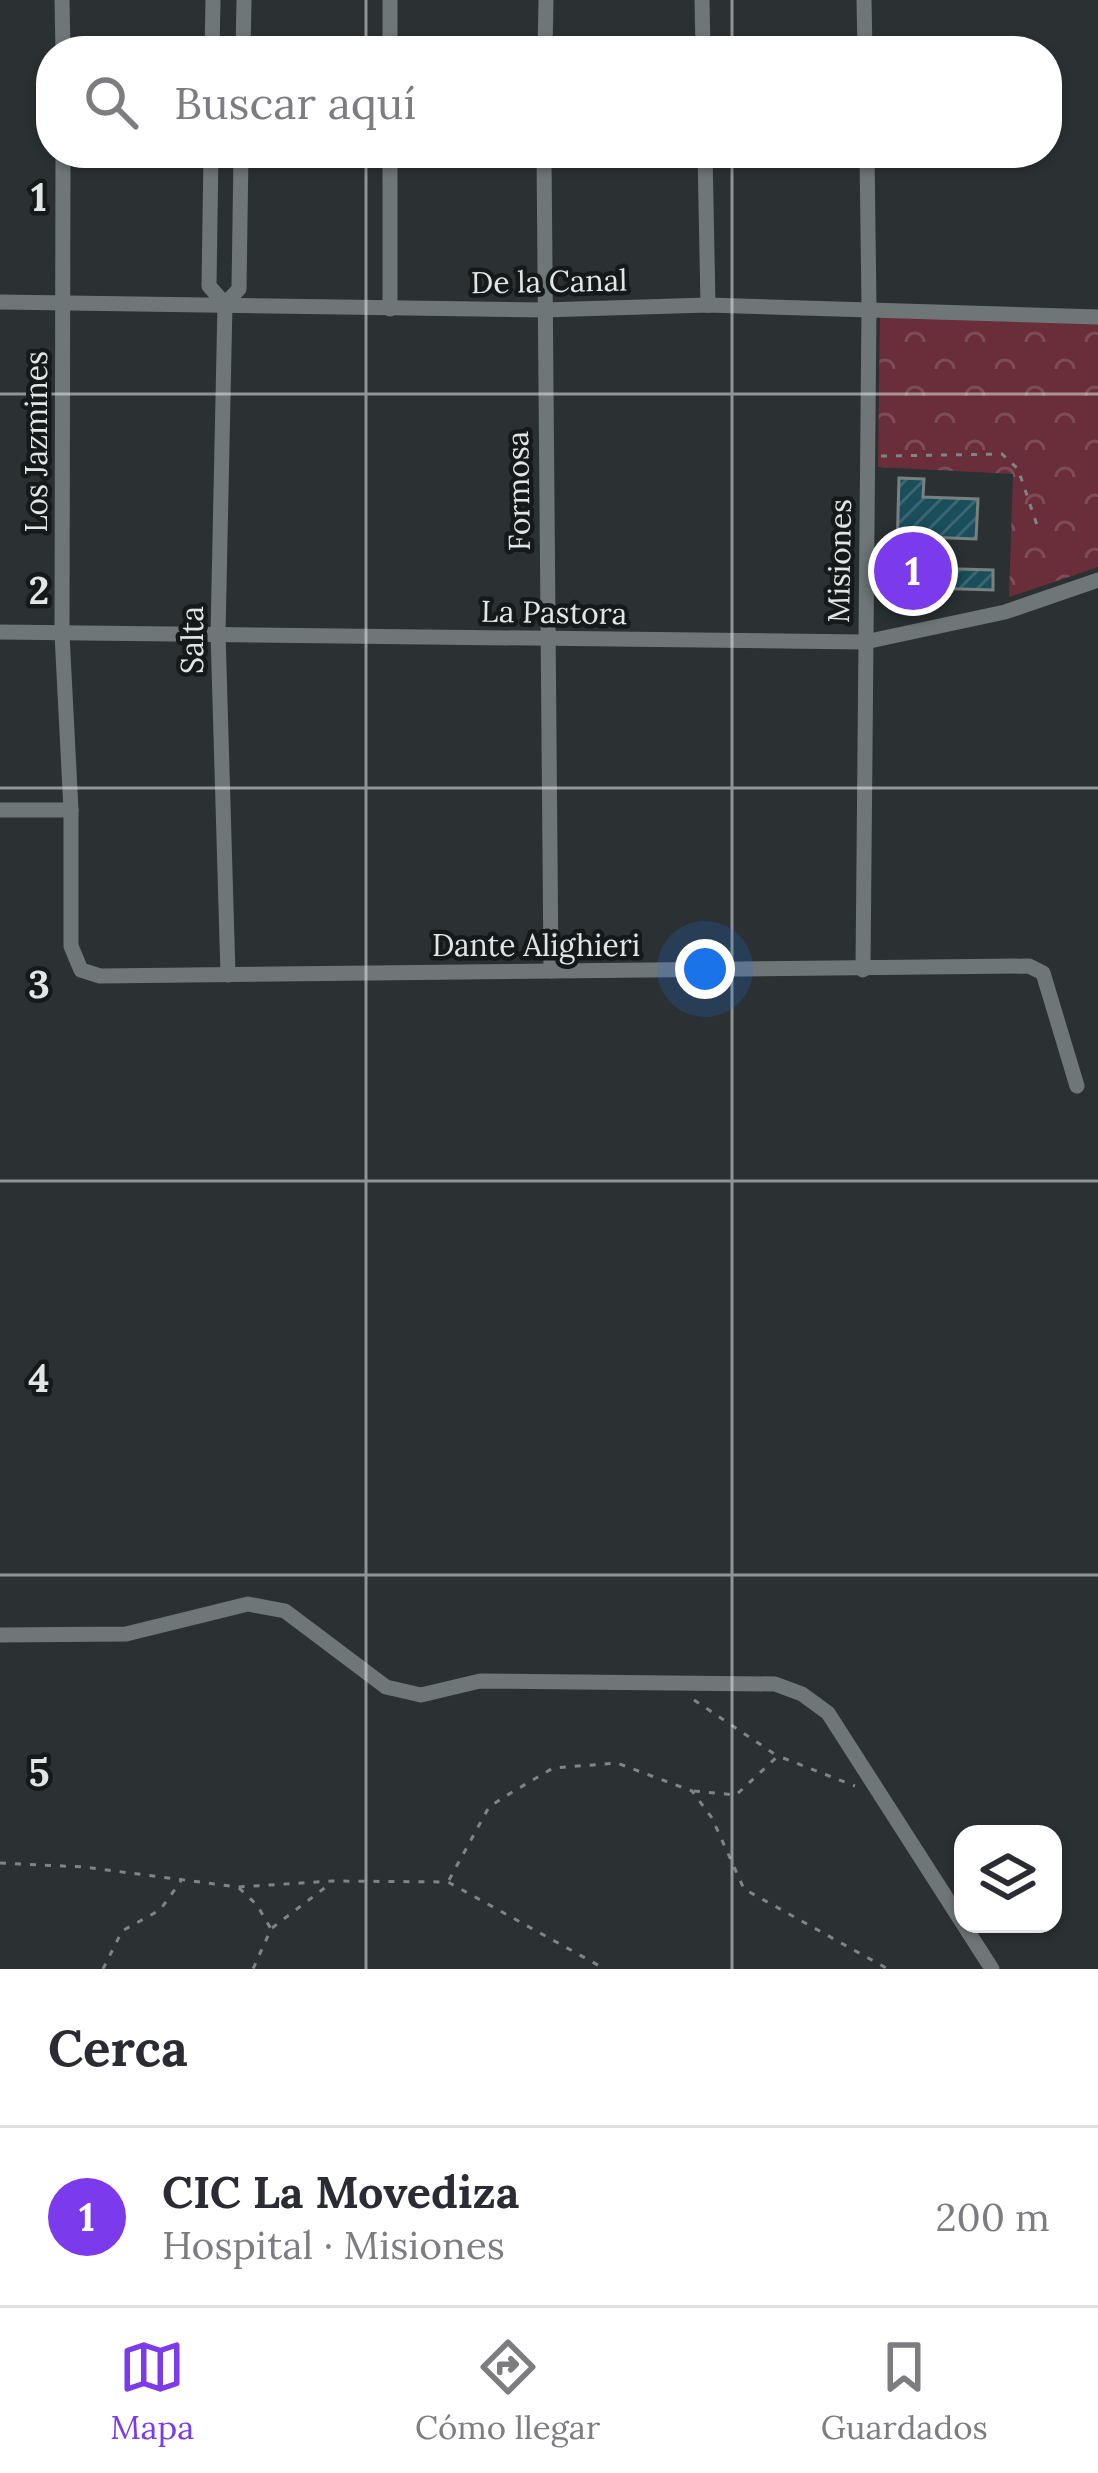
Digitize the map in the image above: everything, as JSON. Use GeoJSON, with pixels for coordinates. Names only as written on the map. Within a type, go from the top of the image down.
{"type":"FeatureCollection","features":[{"type":"Feature","properties":{"kind":"street"},"geometry":{"type":"LineString","coordinates":[[62,0],[63,36]]}},
{"type":"Feature","properties":{"kind":"street"},"geometry":{"type":"LineString","coordinates":[[212,36],[213,0]]}},
{"type":"Feature","properties":{"kind":"street"},"geometry":{"type":"LineString","coordinates":[[243,36],[244,0]]}},
{"type":"Feature","properties":{"kind":"street"},"geometry":{"type":"LineString","coordinates":[[390,0],[390,36]]}},
{"type":"Feature","properties":{"kind":"street"},"geometry":{"type":"LineString","coordinates":[[545,36],[546,0]]}},
{"type":"Feature","properties":{"kind":"street"},"geometry":{"type":"LineString","coordinates":[[702,0],[703,36]]}},
{"type":"Feature","properties":{"kind":"street"},"geometry":{"type":"LineString","coordinates":[[864,0],[865,36]]}},
{"type":"Feature","properties":{"kind":"street","name":"Los Jazmines"},"geometry":{"type":"LineString","coordinates":[[63,168],[62,634],[71,810],[70,946]]}},
{"type":"Feature","properties":{"kind":"street","name":"Salta"},"geometry":{"type":"LineString","coordinates":[[211,168],[208,286],[226,304]]}},
{"type":"Feature","properties":{"kind":"street","name":"Salta"},"geometry":{"type":"LineString","coordinates":[[228,975],[218,633],[226,304],[238,289],[241,168]]}},
{"type":"Feature","properties":{"kind":"street"},"geometry":{"type":"LineString","coordinates":[[390,168],[390,309]]}},
{"type":"Feature","properties":{"kind":"street","name":"Formosa"},"geometry":{"type":"LineString","coordinates":[[544,168],[551,971]]}},
{"type":"Feature","properties":{"kind":"street"},"geometry":{"type":"LineString","coordinates":[[705,168],[708,305]]}},
{"type":"Feature","properties":{"kind":"street","name":"Misiones"},"geometry":{"type":"LineString","coordinates":[[863,970],[867,168]]}},
{"type":"Feature","properties":{"kind":"street","name":"De la Canal"},"geometry":{"type":"LineString","coordinates":[[0,302],[543,310],[869,307],[1098,316]]}},
{"type":"Feature","properties":{"kind":"street","name":"La Pastora"},"geometry":{"type":"LineString","coordinates":[[0,632],[865,642],[1005,612],[1098,580]]}},
{"type":"Feature","properties":{"kind":"street"},"geometry":{"type":"LineString","coordinates":[[0,810],[71,810]]}},
{"type":"Feature","properties":{"kind":"street","name":"Dante Alighieri"},"geometry":{"type":"LineString","coordinates":[[70,946],[81,970],[100,976],[1030,966],[1043,973],[1078,1086]]}},
{"type":"Feature","properties":{"kind":"street"},"geometry":{"type":"LineString","coordinates":[[0,1635],[126,1634],[248,1604],[285,1611],[386,1687],[421,1695],[480,1681],[776,1684],[828,1712],[992,1969]]}},
{"type":"Feature","properties":{"kind":"path"},"geometry":{"type":"LineString","coordinates":[[867,456],[1002,454],[1018,469],[1037,525]]}},
{"type":"Feature","properties":{"kind":"path"},"geometry":{"type":"LineString","coordinates":[[669,1683],[778,1756],[881,1796]]}},
{"type":"Feature","properties":{"kind":"path"},"geometry":{"type":"LineString","coordinates":[[448,1882],[489,1808],[553,1768],[617,1763],[692,1791],[736,1795],[778,1756]]}},
{"type":"Feature","properties":{"kind":"path"},"geometry":{"type":"LineString","coordinates":[[692,1791],[712,1818],[744,1888],[888,1969]]}},
{"type":"Feature","properties":{"kind":"path"},"geometry":{"type":"LineString","coordinates":[[0,1863],[238,1887],[333,1881],[448,1882],[605,1969]]}},
{"type":"Feature","properties":{"kind":"path"},"geometry":{"type":"LineString","coordinates":[[103,1969],[122,1931],[160,1910],[182,1880]]}},
{"type":"Feature","properties":{"kind":"path"},"geometry":{"type":"LineString","coordinates":[[253,1969],[271,1929],[333,1881]]}},
{"type":"Feature","properties":{"kind":"path"},"geometry":{"type":"LineString","coordinates":[[238,1887],[257,1905],[271,1929]]}},
{"type":"Feature","properties":{"kind":"green space"},"geometry":{"type":"Polygon","coordinates":[[[880,317],[1098,321],[1098,567],[1009,597],[1013,474],[878,467],[880,317]]]}},
{"type":"Feature","properties":{"kind":"building"},"geometry":{"type":"Polygon","coordinates":[[[899,478],[924,479],[923,497],[978,499],[976,539],[926,537],[925,568],[993,570],[993,590],[896,587],[899,478]]]}},
{"type":"Feature","properties":{"kind":"place","name":"CIC La Movediza"},"geometry":{"type":"Point","coordinates":[913,571]}}]}
